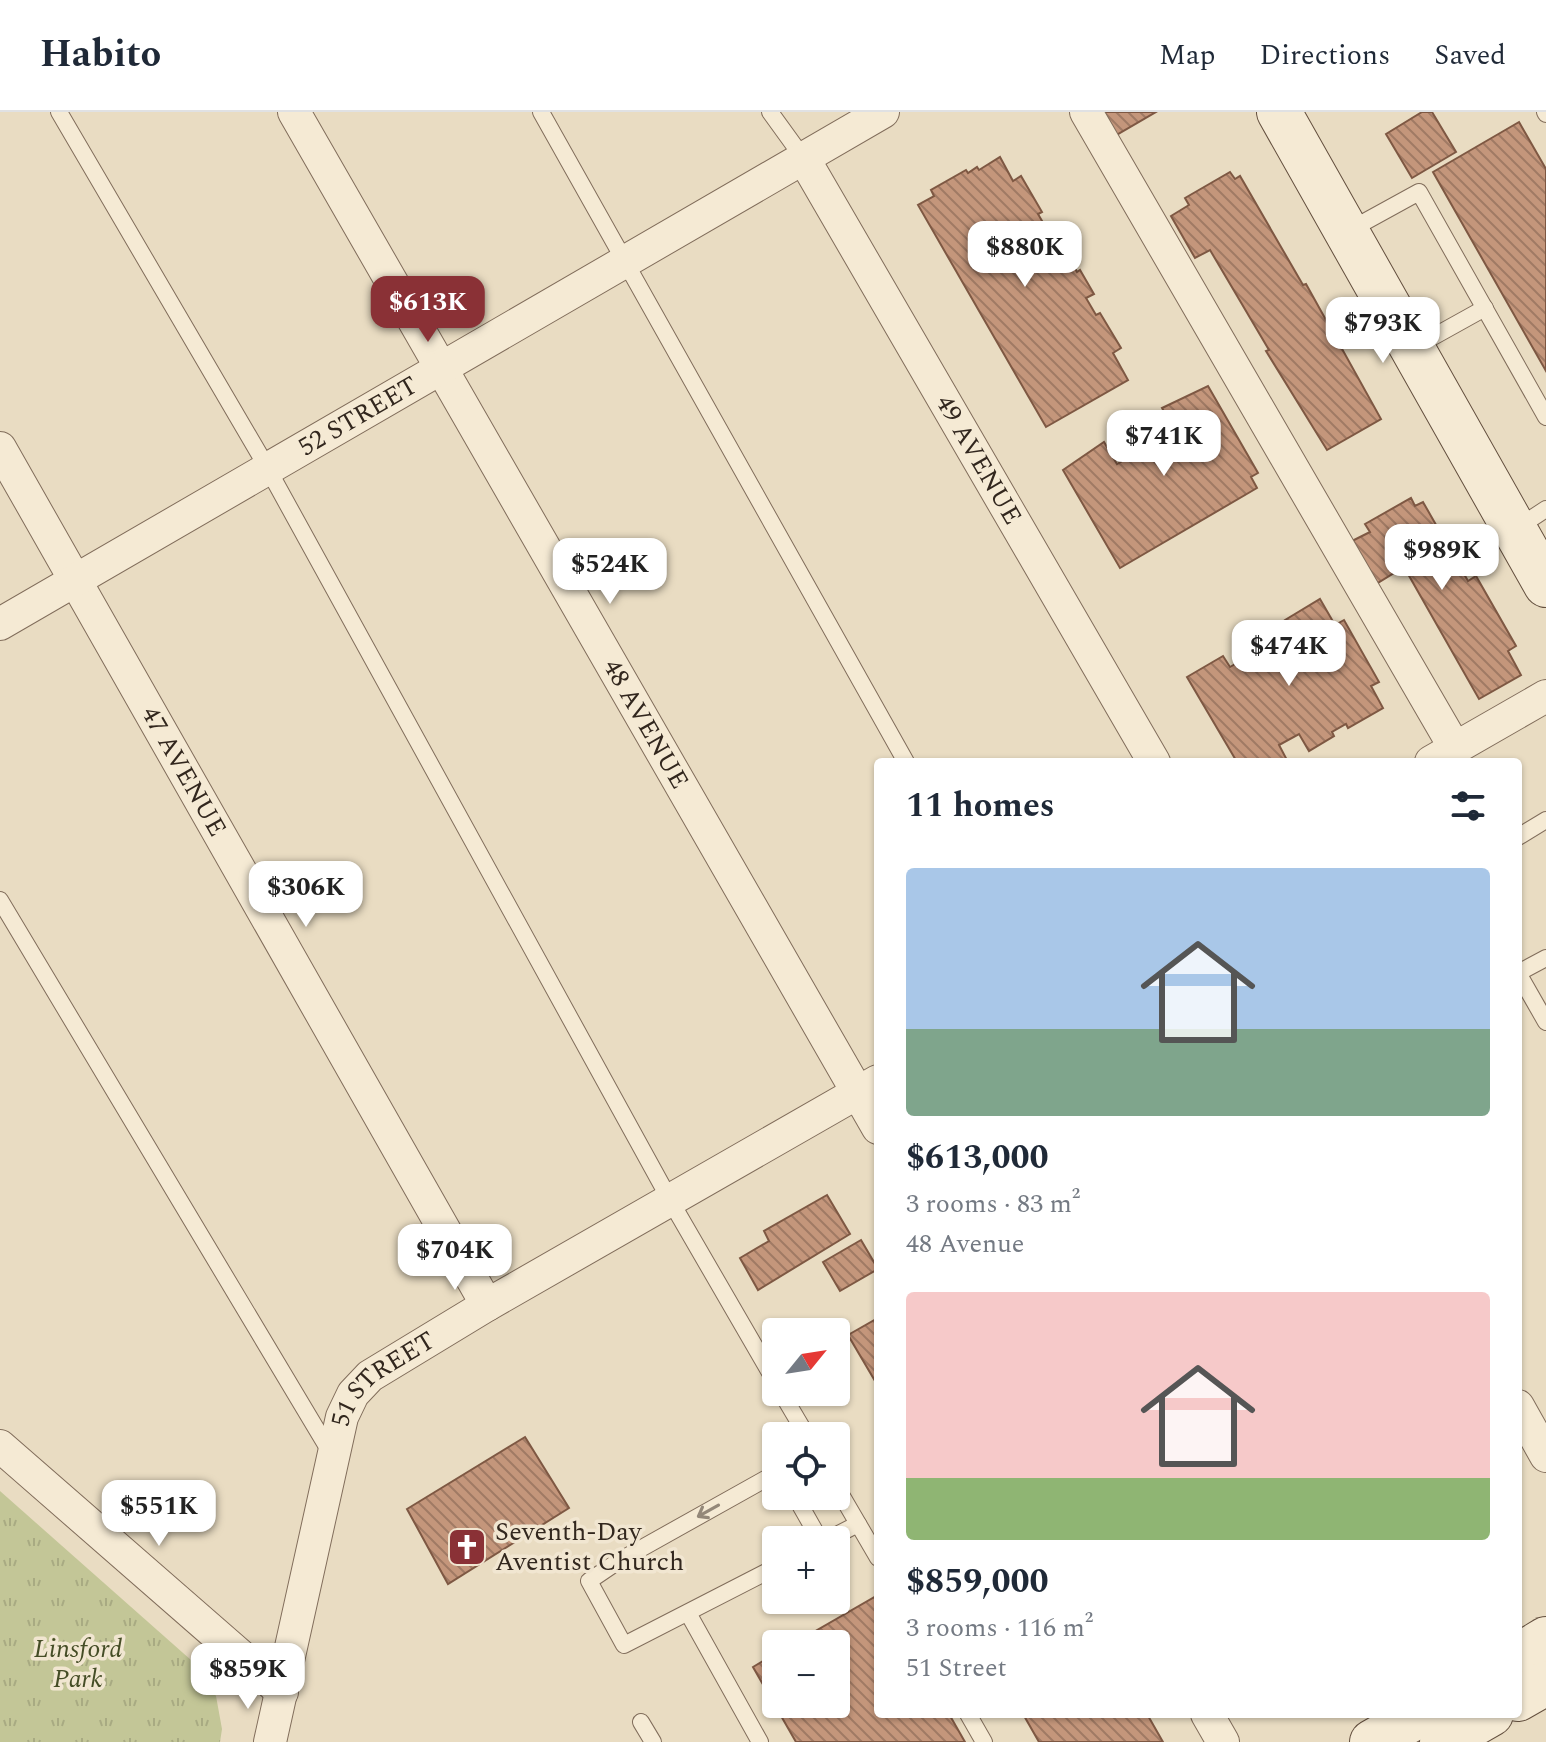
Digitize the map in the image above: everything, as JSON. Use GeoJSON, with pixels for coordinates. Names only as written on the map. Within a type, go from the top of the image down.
{"type":"FeatureCollection","features":[{"type":"Feature","properties":{"kind":"main road"},"geometry":{"type":"LineString","coordinates":[[1279,112],[1413,348],[1530,520],[1546,585]]}},
{"type":"Feature","properties":{"kind":"main road"},"geometry":{"type":"LineString","coordinates":[[1522,1654],[1546,1639]]}},
{"type":"Feature","properties":{"kind":"main road"},"geometry":{"type":"LineString","coordinates":[[1522,1697],[1546,1683]]}},
{"type":"Feature","properties":{"kind":"main road"},"geometry":{"type":"LineString","coordinates":[[1372,1742],[1414,1718]]}},
{"type":"Feature","properties":{"kind":"street","name":"48 AVENUE"},"geometry":{"type":"LineString","coordinates":[[294,112],[441,369],[868,1087],[874,1112]]}},
{"type":"Feature","properties":{"kind":"street","name":"52 STREET"},"geometry":{"type":"LineString","coordinates":[[0,624],[883,112]]}},
{"type":"Feature","properties":{"kind":"street"},"geometry":{"type":"LineString","coordinates":[[1086,112],[1443,755],[1546,696]]}},
{"type":"Feature","properties":{"kind":"street","name":"49 AVENUE"},"geometry":{"type":"LineString","coordinates":[[804,159],[1152,758]]}},
{"type":"Feature","properties":{"kind":"street","name":"47 AVENUE"},"geometry":{"type":"LineString","coordinates":[[0,448],[487,1305]]}},
{"type":"Feature","properties":{"kind":"street","name":"51 STREET"},"geometry":{"type":"LineString","coordinates":[[270,1742],[342,1417],[353,1394],[370,1376],[487,1305],[868,1087]]}},
{"type":"Feature","properties":{"kind":"street"},"geometry":{"type":"LineString","coordinates":[[1522,1413],[1546,1456]]}},
{"type":"Feature","properties":{"kind":"street"},"geometry":{"type":"LineString","coordinates":[[0,1446],[282,1692]]}},
{"type":"Feature","properties":{"kind":"street"},"geometry":{"type":"LineString","coordinates":[[1209,1718],[1223,1742]]}},
{"type":"Feature","properties":{"kind":"lane"},"geometry":{"type":"LineString","coordinates":[[59,112],[268,469],[670,1200],[762,1359]]}},
{"type":"Feature","properties":{"kind":"lane"},"geometry":{"type":"LineString","coordinates":[[541,112],[904,758]]}},
{"type":"Feature","properties":{"kind":"lane"},"geometry":{"type":"LineString","coordinates":[[770,112],[804,159]]}},
{"type":"Feature","properties":{"kind":"lane"},"geometry":{"type":"LineString","coordinates":[[1347,232],[1419,192],[1546,417]]}},
{"type":"Feature","properties":{"kind":"lane"},"geometry":{"type":"LineString","coordinates":[[1413,348],[1485,308]]}},
{"type":"Feature","properties":{"kind":"lane"},"geometry":{"type":"LineString","coordinates":[[1522,835],[1546,820]]}},
{"type":"Feature","properties":{"kind":"lane"},"geometry":{"type":"LineString","coordinates":[[0,902],[333,1457]]}},
{"type":"Feature","properties":{"kind":"lane"},"geometry":{"type":"LineString","coordinates":[[1522,971],[1546,958]]}},
{"type":"Feature","properties":{"kind":"lane"},"geometry":{"type":"LineString","coordinates":[[1522,980],[1546,1022]]}},
{"type":"Feature","properties":{"kind":"lane"},"geometry":{"type":"LineString","coordinates":[[762,1481],[617,1562],[589,1581],[624,1645],[762,1574]]}},
{"type":"Feature","properties":{"kind":"lane"},"geometry":{"type":"LineString","coordinates":[[850,1510],[874,1551]]}},
{"type":"Feature","properties":{"kind":"lane"},"geometry":{"type":"LineString","coordinates":[[850,1528],[858,1524]]}},
{"type":"Feature","properties":{"kind":"lane"},"geometry":{"type":"LineString","coordinates":[[688,1613],[760,1742]]}},
{"type":"Feature","properties":{"kind":"lane"},"geometry":{"type":"LineString","coordinates":[[970,1718],[984,1742]]}},
{"type":"Feature","properties":{"kind":"lane"},"geometry":{"type":"LineString","coordinates":[[641,1722],[653,1742]]}},
{"type":"Feature","properties":{"kind":"green space","name":"Linsford Park"},"geometry":{"type":"Polygon","coordinates":[[[0,1491],[191,1660],[216,1696],[222,1729],[220,1742],[0,1742],[0,1491]]]}},
{"type":"Feature","properties":{"kind":"building"},"geometry":{"type":"Polygon","coordinates":[[[1090,112],[1156,112],[1106,141],[1090,112]]]}},
{"type":"Feature","properties":{"kind":"building"},"geometry":{"type":"Polygon","coordinates":[[[1422,112],[1432,112],[1456,152],[1412,178],[1386,134],[1422,112]]]}},
{"type":"Feature","properties":{"kind":"building"},"geometry":{"type":"Polygon","coordinates":[[[1519,122],[1546,169],[1546,371],[1433,172],[1519,122]]]}},
{"type":"Feature","properties":{"kind":"building"},"geometry":{"type":"Polygon","coordinates":[[[1000,157],[1013,181],[1021,176],[1042,212],[1038,214],[1049,233],[1055,229],[1077,272],[1080,270],[1094,294],[1086,298],[1096,315],[1100,313],[1121,348],[1113,353],[1128,380],[1046,427],[918,205],[934,196],[931,190],[966,170],[968,173],[977,167],[979,170],[1000,157]]]}},
{"type":"Feature","properties":{"kind":"building"},"geometry":{"type":"Polygon","coordinates":[[[1230,172],[1235,179],[1240,176],[1303,285],[1306,284],[1381,419],[1327,450],[1266,351],[1269,350],[1210,250],[1195,258],[1171,216],[1189,205],[1185,198],[1230,172]]]}},
{"type":"Feature","properties":{"kind":"building"},"geometry":{"type":"Polygon","coordinates":[[[1208,386],[1258,473],[1251,477],[1257,488],[1120,568],[1063,470],[1104,442],[1117,464],[1122,461],[1114,445],[1161,418],[1170,434],[1175,431],[1162,408],[1208,386]]]}},
{"type":"Feature","properties":{"kind":"building"},"geometry":{"type":"Polygon","coordinates":[[[1411,498],[1415,506],[1423,502],[1468,581],[1476,576],[1516,646],[1508,651],[1521,675],[1479,699],[1404,567],[1376,584],[1352,541],[1370,532],[1365,524],[1411,498]]]}},
{"type":"Feature","properties":{"kind":"building"},"geometry":{"type":"Polygon","coordinates":[[[1320,599],[1335,625],[1344,620],[1379,682],[1371,686],[1383,708],[1348,728],[1346,724],[1332,732],[1334,736],[1309,751],[1299,734],[1279,745],[1286,758],[1235,758],[1187,677],[1223,656],[1230,667],[1242,660],[1235,649],[1258,636],[1264,646],[1291,630],[1285,620],[1320,599]]]}},
{"type":"Feature","properties":{"kind":"building"},"geometry":{"type":"Polygon","coordinates":[[[827,1195],[850,1234],[758,1290],[740,1258],[769,1241],[764,1231],[827,1195]]]}},
{"type":"Feature","properties":{"kind":"building"},"geometry":{"type":"Polygon","coordinates":[[[861,1240],[874,1262],[874,1271],[840,1291],[823,1262],[861,1240]]]}},
{"type":"Feature","properties":{"kind":"building"},"geometry":{"type":"Polygon","coordinates":[[[874,1320],[874,1379],[850,1334],[874,1320]]]}},
{"type":"Feature","properties":{"kind":"building","name":"Seventh-Day Aventist Church"},"geometry":{"type":"Polygon","coordinates":[[[525,1437],[569,1508],[448,1584],[407,1509],[525,1437]]]}},
{"type":"Feature","properties":{"kind":"building"},"geometry":{"type":"Polygon","coordinates":[[[874,1597],[874,1718],[951,1718],[965,1742],[796,1742],[782,1718],[850,1718],[850,1630],[817,1630],[850,1614],[874,1597]]]}},
{"type":"Feature","properties":{"kind":"building"},"geometry":{"type":"Polygon","coordinates":[[[762,1662],[762,1683],[753,1667],[762,1662]]]}},
{"type":"Feature","properties":{"kind":"building"},"geometry":{"type":"Polygon","coordinates":[[[1025,1718],[1149,1718],[1163,1742],[1039,1742],[1025,1718]]]}},
{"type":"Feature","properties":{"kind":"place","name":"Seventh-Day Aventist Church"},"geometry":{"type":"Point","coordinates":[467,1547]}}]}
